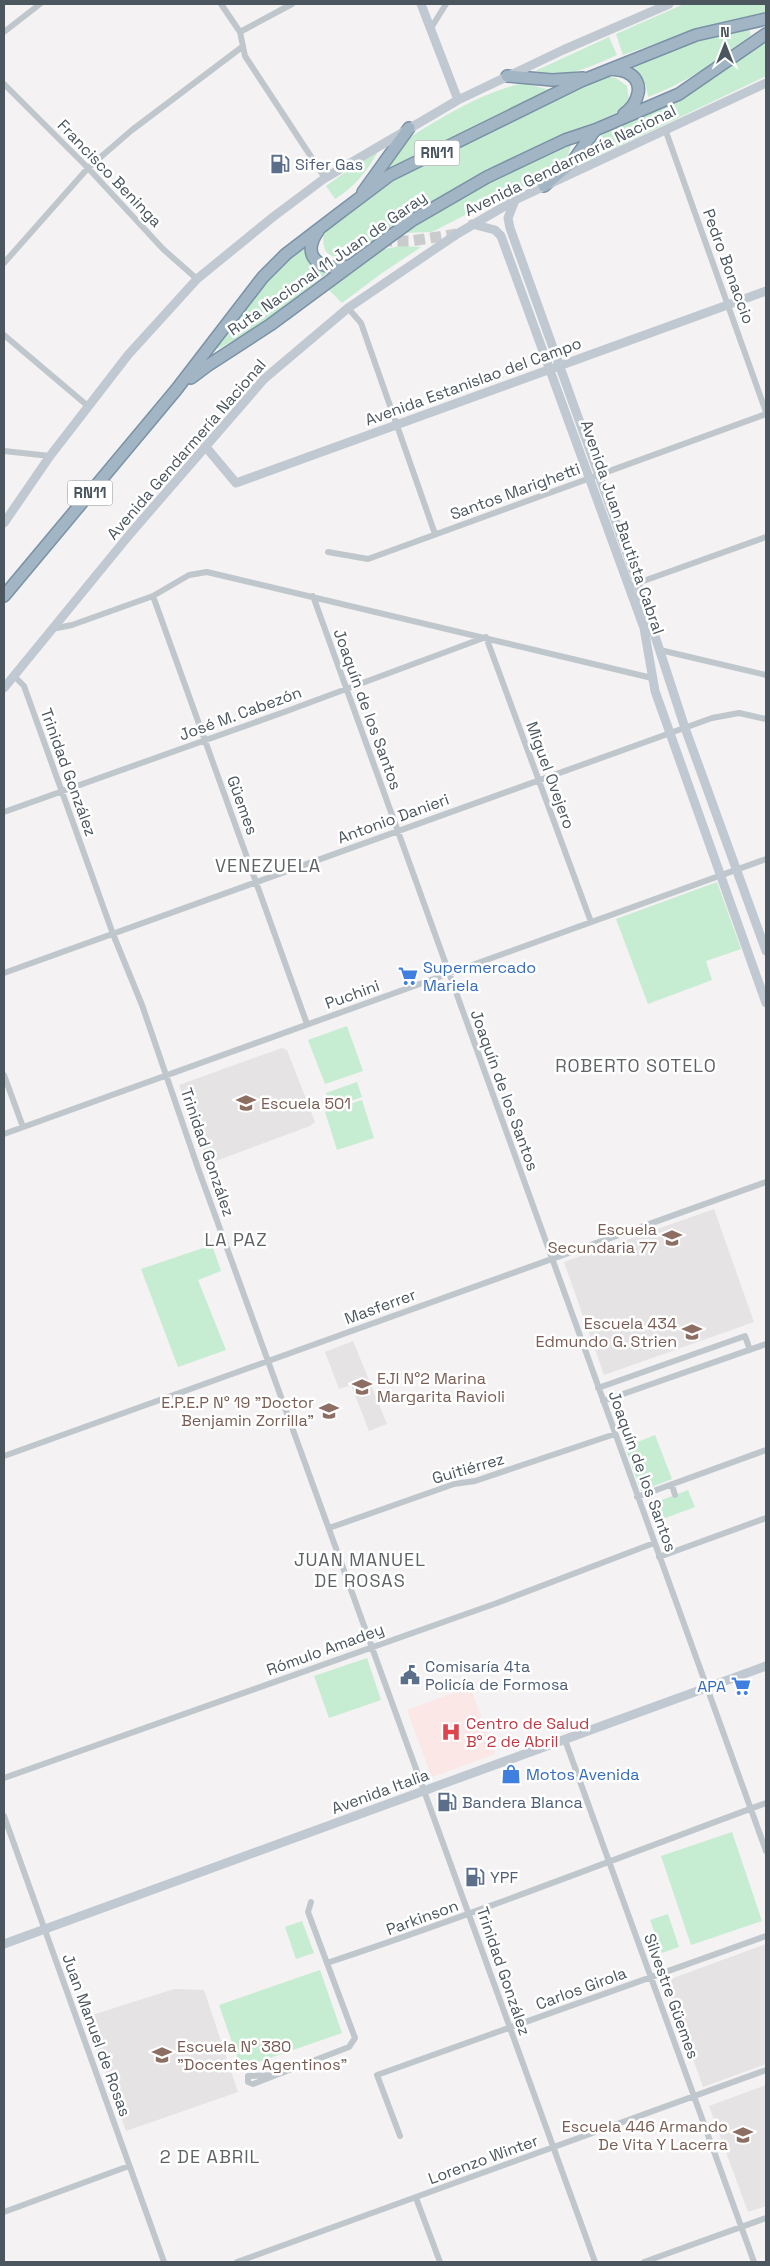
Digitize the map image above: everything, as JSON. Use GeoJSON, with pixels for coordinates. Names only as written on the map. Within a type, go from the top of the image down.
{"type":"FeatureCollection","features":[{"type":"Feature","properties":{"kind":"highway","name":"Ruta Nacional 11 Juan de Garay"},"geometry":{"type":"LineString","coordinates":[[4,596],[176,390],[263,277],[286,254],[320,228],[390,175],[590,77],[696,35],[766,19]]}},
{"type":"Feature","properties":{"kind":"highway","name":"Ruta Nacional 11 Juan de Garay"},"geometry":{"type":"LineString","coordinates":[[176,390],[207,366],[270,325],[353,265],[381,241],[411,220],[487,177],[565,140],[595,130],[679,94],[766,34]]}},
{"type":"Feature","properties":{"kind":"highway"},"geometry":{"type":"LineString","coordinates":[[610,69],[625,72],[632,76],[637,82],[639,93],[632,109],[615,121]]}},
{"type":"Feature","properties":{"kind":"highway"},"geometry":{"type":"LineString","coordinates":[[507,76],[552,80],[590,77]]}},
{"type":"Feature","properties":{"kind":"highway"},"geometry":{"type":"LineString","coordinates":[[357,200],[409,128]]}},
{"type":"Feature","properties":{"kind":"highway"},"geometry":{"type":"LineString","coordinates":[[544,186],[573,161],[595,130]]}},
{"type":"Feature","properties":{"kind":"highway"},"geometry":{"type":"LineString","coordinates":[[320,228],[314,237],[311,247],[312,254],[318,262],[325,267],[335,269],[353,265]]}},
{"type":"Feature","properties":{"kind":"main road"},"geometry":{"type":"LineString","coordinates":[[421,4],[458,100]]}},
{"type":"Feature","properties":{"kind":"main road"},"geometry":{"type":"LineString","coordinates":[[4,524],[50,456],[128,355],[197,279],[273,217],[325,178],[458,100],[507,76],[669,4]]}},
{"type":"Feature","properties":{"kind":"main road","name":"Avenida Gendarmería Nacional"},"geometry":{"type":"LineString","coordinates":[[4,688],[205,446],[264,379],[348,308],[472,224],[515,200],[766,83]]}},
{"type":"Feature","properties":{"kind":"main road","name":"Avenida Juan Bautista Cabral"},"geometry":{"type":"LineString","coordinates":[[515,200],[508,218],[510,228],[555,367],[634,585],[660,650],[685,728],[766,951]]}},
{"type":"Feature","properties":{"kind":"main road","name":"Avenida Juan Bautista Cabral"},"geometry":{"type":"LineString","coordinates":[[472,224],[495,230],[501,236],[555,367]]}},
{"type":"Feature","properties":{"kind":"main road","name":"Avenida Estanislao del Campo"},"geometry":{"type":"LineString","coordinates":[[205,446],[236,483],[766,291]]}},
{"type":"Feature","properties":{"kind":"main road","name":"Avenida Juan Bautista Cabral"},"geometry":{"type":"LineString","coordinates":[[634,585],[644,628],[652,678],[766,1003]]}},
{"type":"Feature","properties":{"kind":"main road","name":"Avenida Italia"},"geometry":{"type":"LineString","coordinates":[[4,1944],[766,1666]]}},
{"type":"Feature","properties":{"kind":"street"},"geometry":{"type":"LineString","coordinates":[[4,32],[40,4]]}},
{"type":"Feature","properties":{"kind":"street"},"geometry":{"type":"LineString","coordinates":[[220,4],[240,32],[245,56],[325,178]]}},
{"type":"Feature","properties":{"kind":"street"},"geometry":{"type":"LineString","coordinates":[[240,32],[292,4]]}},
{"type":"Feature","properties":{"kind":"street"},"geometry":{"type":"LineString","coordinates":[[430,28],[446,4]]}},
{"type":"Feature","properties":{"kind":"street"},"geometry":{"type":"LineString","coordinates":[[4,263],[88,168],[132,130],[242,47]]}},
{"type":"Feature","properties":{"kind":"street","name":"Francisco Beninga"},"geometry":{"type":"LineString","coordinates":[[4,84],[88,168],[163,249],[197,279]]}},
{"type":"Feature","properties":{"kind":"street","name":"Pedro Bonaccio"},"geometry":{"type":"LineString","coordinates":[[665,129],[766,413]]}},
{"type":"Feature","properties":{"kind":"street"},"geometry":{"type":"LineString","coordinates":[[348,308],[361,323],[434,534]]}},
{"type":"Feature","properties":{"kind":"street"},"geometry":{"type":"LineString","coordinates":[[4,335],[89,407]]}},
{"type":"Feature","properties":{"kind":"street","name":"Santos Marighetti"},"geometry":{"type":"LineString","coordinates":[[328,552],[368,559],[766,413]]}},
{"type":"Feature","properties":{"kind":"street"},"geometry":{"type":"LineString","coordinates":[[4,451],[50,456]]}},
{"type":"Feature","properties":{"kind":"street"},"geometry":{"type":"LineString","coordinates":[[634,585],[766,537]]}},
{"type":"Feature","properties":{"kind":"street"},"geometry":{"type":"LineString","coordinates":[[52,629],[72,625],[153,596],[189,575],[207,572],[652,678]]}},
{"type":"Feature","properties":{"kind":"street","name":"Güemes"},"geometry":{"type":"LineString","coordinates":[[153,596],[307,1024]]}},
{"type":"Feature","properties":{"kind":"street","name":"Joaquín de los Santos"},"geometry":{"type":"LineString","coordinates":[[313,596],[766,1851]]}},
{"type":"Feature","properties":{"kind":"street","name":"José M. Cabezón"},"geometry":{"type":"LineString","coordinates":[[4,812],[486,637]]}},
{"type":"Feature","properties":{"kind":"street","name":"Miguel Ovejero"},"geometry":{"type":"LineString","coordinates":[[486,637],[591,922]]}},
{"type":"Feature","properties":{"kind":"street"},"geometry":{"type":"LineString","coordinates":[[660,650],[766,675]]}},
{"type":"Feature","properties":{"kind":"street","name":"Trinidad González"},"geometry":{"type":"LineString","coordinates":[[14,676],[24,686],[113,934],[142,1005],[268,1361],[552,2148],[595,2262]]}},
{"type":"Feature","properties":{"kind":"street","name":"Antonio Danieri"},"geometry":{"type":"LineString","coordinates":[[4,973],[712,718],[739,713],[766,719]]}},
{"type":"Feature","properties":{"kind":"street","name":"Puchini"},"geometry":{"type":"LineString","coordinates":[[4,1134],[766,858]]}},
{"type":"Feature","properties":{"kind":"street"},"geometry":{"type":"LineString","coordinates":[[4,1074],[23,1127]]}},
{"type":"Feature","properties":{"kind":"street","name":"Masferrer"},"geometry":{"type":"LineString","coordinates":[[4,1456],[766,1182]]}},
{"type":"Feature","properties":{"kind":"street"},"geometry":{"type":"LineString","coordinates":[[598,1388],[745,1336],[750,1350]]}},
{"type":"Feature","properties":{"kind":"street"},"geometry":{"type":"LineString","coordinates":[[603,1402],[766,1344]]}},
{"type":"Feature","properties":{"kind":"street","name":"Guitiérrez"},"geometry":{"type":"LineString","coordinates":[[329,1528],[454,1484],[476,1481],[615,1434]]}},
{"type":"Feature","properties":{"kind":"street"},"geometry":{"type":"LineString","coordinates":[[637,1498],[766,1450]]}},
{"type":"Feature","properties":{"kind":"street"},"geometry":{"type":"LineString","coordinates":[[672,1485],[675,1494]]}},
{"type":"Feature","properties":{"kind":"street"},"geometry":{"type":"LineString","coordinates":[[659,1557],[766,1518]]}},
{"type":"Feature","properties":{"kind":"street","name":"Rómulo Amadey"},"geometry":{"type":"LineString","coordinates":[[4,1778],[372,1647],[654,1543]]}},
{"type":"Feature","properties":{"kind":"street","name":"Silvestre Güemes"},"geometry":{"type":"LineString","coordinates":[[565,1740],[754,2262]]}},
{"type":"Feature","properties":{"kind":"street","name":"Parkinson"},"geometry":{"type":"LineString","coordinates":[[327,1963],[469,1914],[766,1803]]}},
{"type":"Feature","properties":{"kind":"street","name":"Juan Manuel de Rosas"},"geometry":{"type":"LineString","coordinates":[[4,1816],[164,2262]]}},
{"type":"Feature","properties":{"kind":"street"},"geometry":{"type":"LineString","coordinates":[[276,2075],[349,2047],[355,2038],[308,1912],[311,1902]]}},
{"type":"Feature","properties":{"kind":"street","name":"Carlos Girola"},"geometry":{"type":"LineString","coordinates":[[400,2136],[377,2076],[766,1936]]}},
{"type":"Feature","properties":{"kind":"street","name":"Lorenzo Winter"},"geometry":{"type":"LineString","coordinates":[[237,2262],[766,2070]]}},
{"type":"Feature","properties":{"kind":"street"},"geometry":{"type":"LineString","coordinates":[[4,2212],[129,2166]]}},
{"type":"Feature","properties":{"kind":"street"},"geometry":{"type":"LineString","coordinates":[[416,2198],[440,2262]]}},
{"type":"Feature","properties":{"kind":"street"},"geometry":{"type":"LineString","coordinates":[[644,2262],[766,2218]]}},
{"type":"Feature","properties":{"kind":"shaded area","name":"Escuela 501"},"geometry":{"type":"Polygon","coordinates":[[[282,1048],[287,1050],[315,1122],[310,1126],[208,1164],[179,1085],[282,1048]]]}},
{"type":"Feature","properties":{"kind":"shaded area"},"geometry":{"type":"Polygon","coordinates":[[[714,1209],[754,1322],[604,1375],[564,1262],[714,1209]]]}},
{"type":"Feature","properties":{"kind":"shaded area","name":"EJI N°2 Marina Margarita Ravioli"},"geometry":{"type":"Polygon","coordinates":[[[353,1341],[387,1424],[369,1431],[351,1385],[339,1389],[325,1352],[353,1341]]]}},
{"type":"Feature","properties":{"kind":"shaded area","name":"Centro de Salud B° 2 de Abril"},"geometry":{"type":"Polygon","coordinates":[[[470,1687],[495,1754],[432,1777],[407,1710],[470,1687]]]}},
{"type":"Feature","properties":{"kind":"shaded area"},"geometry":{"type":"Polygon","coordinates":[[[766,1944],[766,2064],[703,2087],[665,1981],[766,1944]]]}},
{"type":"Feature","properties":{"kind":"shaded area","name":"Escuela N° 380 \"Docentes Agentinos\""},"geometry":{"type":"Polygon","coordinates":[[[174,1989],[204,1990],[238,2092],[126,2131],[86,2017],[174,1989]]]}},
{"type":"Feature","properties":{"kind":"shaded area","name":"Escuela 446 Armando De Vita Y Lacerra"},"geometry":{"type":"Polygon","coordinates":[[[766,2085],[766,2206],[748,2212],[709,2106],[766,2085]]]}},
{"type":"Feature","properties":{"kind":"green space"},"geometry":{"type":"Polygon","coordinates":[[[684,4],[766,4],[766,13],[738,22],[691,31],[623,55],[616,34],[684,4]]]}},
{"type":"Feature","properties":{"kind":"green space"},"geometry":{"type":"Polygon","coordinates":[[[749,29],[751,35],[714,62],[676,85],[648,97],[643,79],[631,66],[673,48],[749,29]]]}},
{"type":"Feature","properties":{"kind":"green space"},"geometry":{"type":"Polygon","coordinates":[[[609,37],[617,55],[587,68],[567,73],[557,74],[535,71],[609,37]]]}},
{"type":"Feature","properties":{"kind":"green space"},"geometry":{"type":"Polygon","coordinates":[[[766,38],[766,76],[580,165],[587,149],[604,134],[641,116],[766,38]]]}},
{"type":"Feature","properties":{"kind":"green space"},"geometry":{"type":"Polygon","coordinates":[[[603,76],[616,78],[627,86],[629,100],[622,110],[507,163],[451,192],[397,224],[357,252],[342,257],[336,257],[327,253],[323,240],[325,229],[396,179],[444,152],[603,76]]]}},
{"type":"Feature","properties":{"kind":"green space"},"geometry":{"type":"Polygon","coordinates":[[[523,83],[550,90],[421,154],[373,183],[401,144],[409,138],[450,113],[479,99],[523,83]]]}},
{"type":"Feature","properties":{"kind":"green space"},"geometry":{"type":"Polygon","coordinates":[[[572,142],[568,155],[553,171],[525,187],[502,196],[432,232],[402,233],[456,197],[572,142]]]}},
{"type":"Feature","properties":{"kind":"green space"},"geometry":{"type":"Polygon","coordinates":[[[374,152],[377,153],[364,173],[348,190],[335,199],[326,186],[374,152]]]}},
{"type":"Feature","properties":{"kind":"green space"},"geometry":{"type":"Polygon","coordinates":[[[303,246],[310,263],[326,274],[264,323],[218,349],[216,346],[269,275],[303,246]]]}},
{"type":"Feature","properties":{"kind":"green space"},"geometry":{"type":"Polygon","coordinates":[[[400,246],[421,247],[342,303],[328,289],[380,250],[400,246]]]}},
{"type":"Feature","properties":{"kind":"green space"},"geometry":{"type":"Polygon","coordinates":[[[717,882],[741,949],[706,961],[712,980],[648,1004],[616,919],[717,882]]]}},
{"type":"Feature","properties":{"kind":"green space"},"geometry":{"type":"Polygon","coordinates":[[[347,1026],[363,1071],[325,1084],[308,1040],[347,1026]]]}},
{"type":"Feature","properties":{"kind":"green space"},"geometry":{"type":"Polygon","coordinates":[[[357,1082],[362,1097],[331,1108],[326,1093],[357,1082]]]}},
{"type":"Feature","properties":{"kind":"green space"},"geometry":{"type":"Polygon","coordinates":[[[362,1100],[374,1138],[337,1150],[325,1112],[362,1100]]]}},
{"type":"Feature","properties":{"kind":"green space"},"geometry":{"type":"Polygon","coordinates":[[[212,1245],[221,1271],[198,1280],[226,1350],[178,1367],[141,1269],[212,1245]]]}},
{"type":"Feature","properties":{"kind":"green space"},"geometry":{"type":"Polygon","coordinates":[[[655,1435],[672,1479],[641,1491],[625,1447],[655,1435]]]}},
{"type":"Feature","properties":{"kind":"green space"},"geometry":{"type":"Polygon","coordinates":[[[688,1490],[695,1507],[660,1520],[654,1503],[688,1490]]]}},
{"type":"Feature","properties":{"kind":"green space"},"geometry":{"type":"Polygon","coordinates":[[[367,1658],[381,1700],[329,1718],[314,1676],[367,1658]]]}},
{"type":"Feature","properties":{"kind":"green space"},"geometry":{"type":"Polygon","coordinates":[[[732,1832],[762,1921],[691,1945],[661,1856],[732,1832]]]}},
{"type":"Feature","properties":{"kind":"green space"},"geometry":{"type":"Polygon","coordinates":[[[668,1914],[679,1947],[662,1953],[650,1920],[668,1914]]]}},
{"type":"Feature","properties":{"kind":"green space"},"geometry":{"type":"Polygon","coordinates":[[[302,1921],[314,1953],[296,1959],[285,1927],[302,1921]]]}},
{"type":"Feature","properties":{"kind":"green space"},"geometry":{"type":"Polygon","coordinates":[[[320,1970],[342,2033],[241,2068],[219,2005],[320,1970]]]}},
{"type":"Feature","properties":{"kind":"tunnel"},"geometry":{"type":"LineString","coordinates":[[381,241],[411,241],[457,234]]}},
{"type":"Feature","properties":{"kind":"place","name":"Sifer Gas"},"geometry":{"type":"Point","coordinates":[280,164]}},
{"type":"Feature","properties":{"kind":"place","name":"Supermercado Mariela"},"geometry":{"type":"Point","coordinates":[408,976]}},
{"type":"Feature","properties":{"kind":"place","name":"Escuela 501"},"geometry":{"type":"Point","coordinates":[246,1103]}},
{"type":"Feature","properties":{"kind":"place","name":"Escuela Secundaria 77"},"geometry":{"type":"Point","coordinates":[672,1238]}},
{"type":"Feature","properties":{"kind":"place","name":"Escuela 434 Edmundo G. Strien"},"geometry":{"type":"Point","coordinates":[692,1332]}},
{"type":"Feature","properties":{"kind":"place","name":"EJI N°2 Marina Margarita Ravioli"},"geometry":{"type":"Point","coordinates":[362,1387]}},
{"type":"Feature","properties":{"kind":"place","name":"E.P.E.P N° 19 \"Doctor Benjamin Zorrilla\""},"geometry":{"type":"Point","coordinates":[329,1411]}},
{"type":"Feature","properties":{"kind":"place","name":"Comisaría 4ta Policía de Formosa"},"geometry":{"type":"Point","coordinates":[410,1675]}},
{"type":"Feature","properties":{"kind":"place","name":"APA"},"geometry":{"type":"Point","coordinates":[741,1686]}},
{"type":"Feature","properties":{"kind":"place","name":"Centro de Salud B° 2 de Abril"},"geometry":{"type":"Point","coordinates":[451,1732]}},
{"type":"Feature","properties":{"kind":"place","name":"Motos Avenida"},"geometry":{"type":"Point","coordinates":[511,1774]}},
{"type":"Feature","properties":{"kind":"place","name":"Bandera Blanca"},"geometry":{"type":"Point","coordinates":[447,1802]}},
{"type":"Feature","properties":{"kind":"place","name":"YPF"},"geometry":{"type":"Point","coordinates":[475,1877]}},
{"type":"Feature","properties":{"kind":"place","name":"Escuela N° 380 \"Docentes Agentinos\""},"geometry":{"type":"Point","coordinates":[162,2055]}},
{"type":"Feature","properties":{"kind":"place","name":"Escuela 446 Armando De Vita Y Lacerra"},"geometry":{"type":"Point","coordinates":[743,2135]}},
{"type":"Feature","properties":{"kind":"district","name":"VENEZUELA"},"geometry":{"type":"Point","coordinates":[268,866]}},
{"type":"Feature","properties":{"kind":"district","name":"ROBERTO SOTELO"},"geometry":{"type":"Point","coordinates":[636,1066]}},
{"type":"Feature","properties":{"kind":"district","name":"LA PAZ"},"geometry":{"type":"Point","coordinates":[236,1240]}},
{"type":"Feature","properties":{"kind":"district","name":"JUAN MANUEL DE ROSAS"},"geometry":{"type":"Point","coordinates":[360,1570]}},
{"type":"Feature","properties":{"kind":"district","name":"2 DE ABRIL"},"geometry":{"type":"Point","coordinates":[210,2157]}}]}
